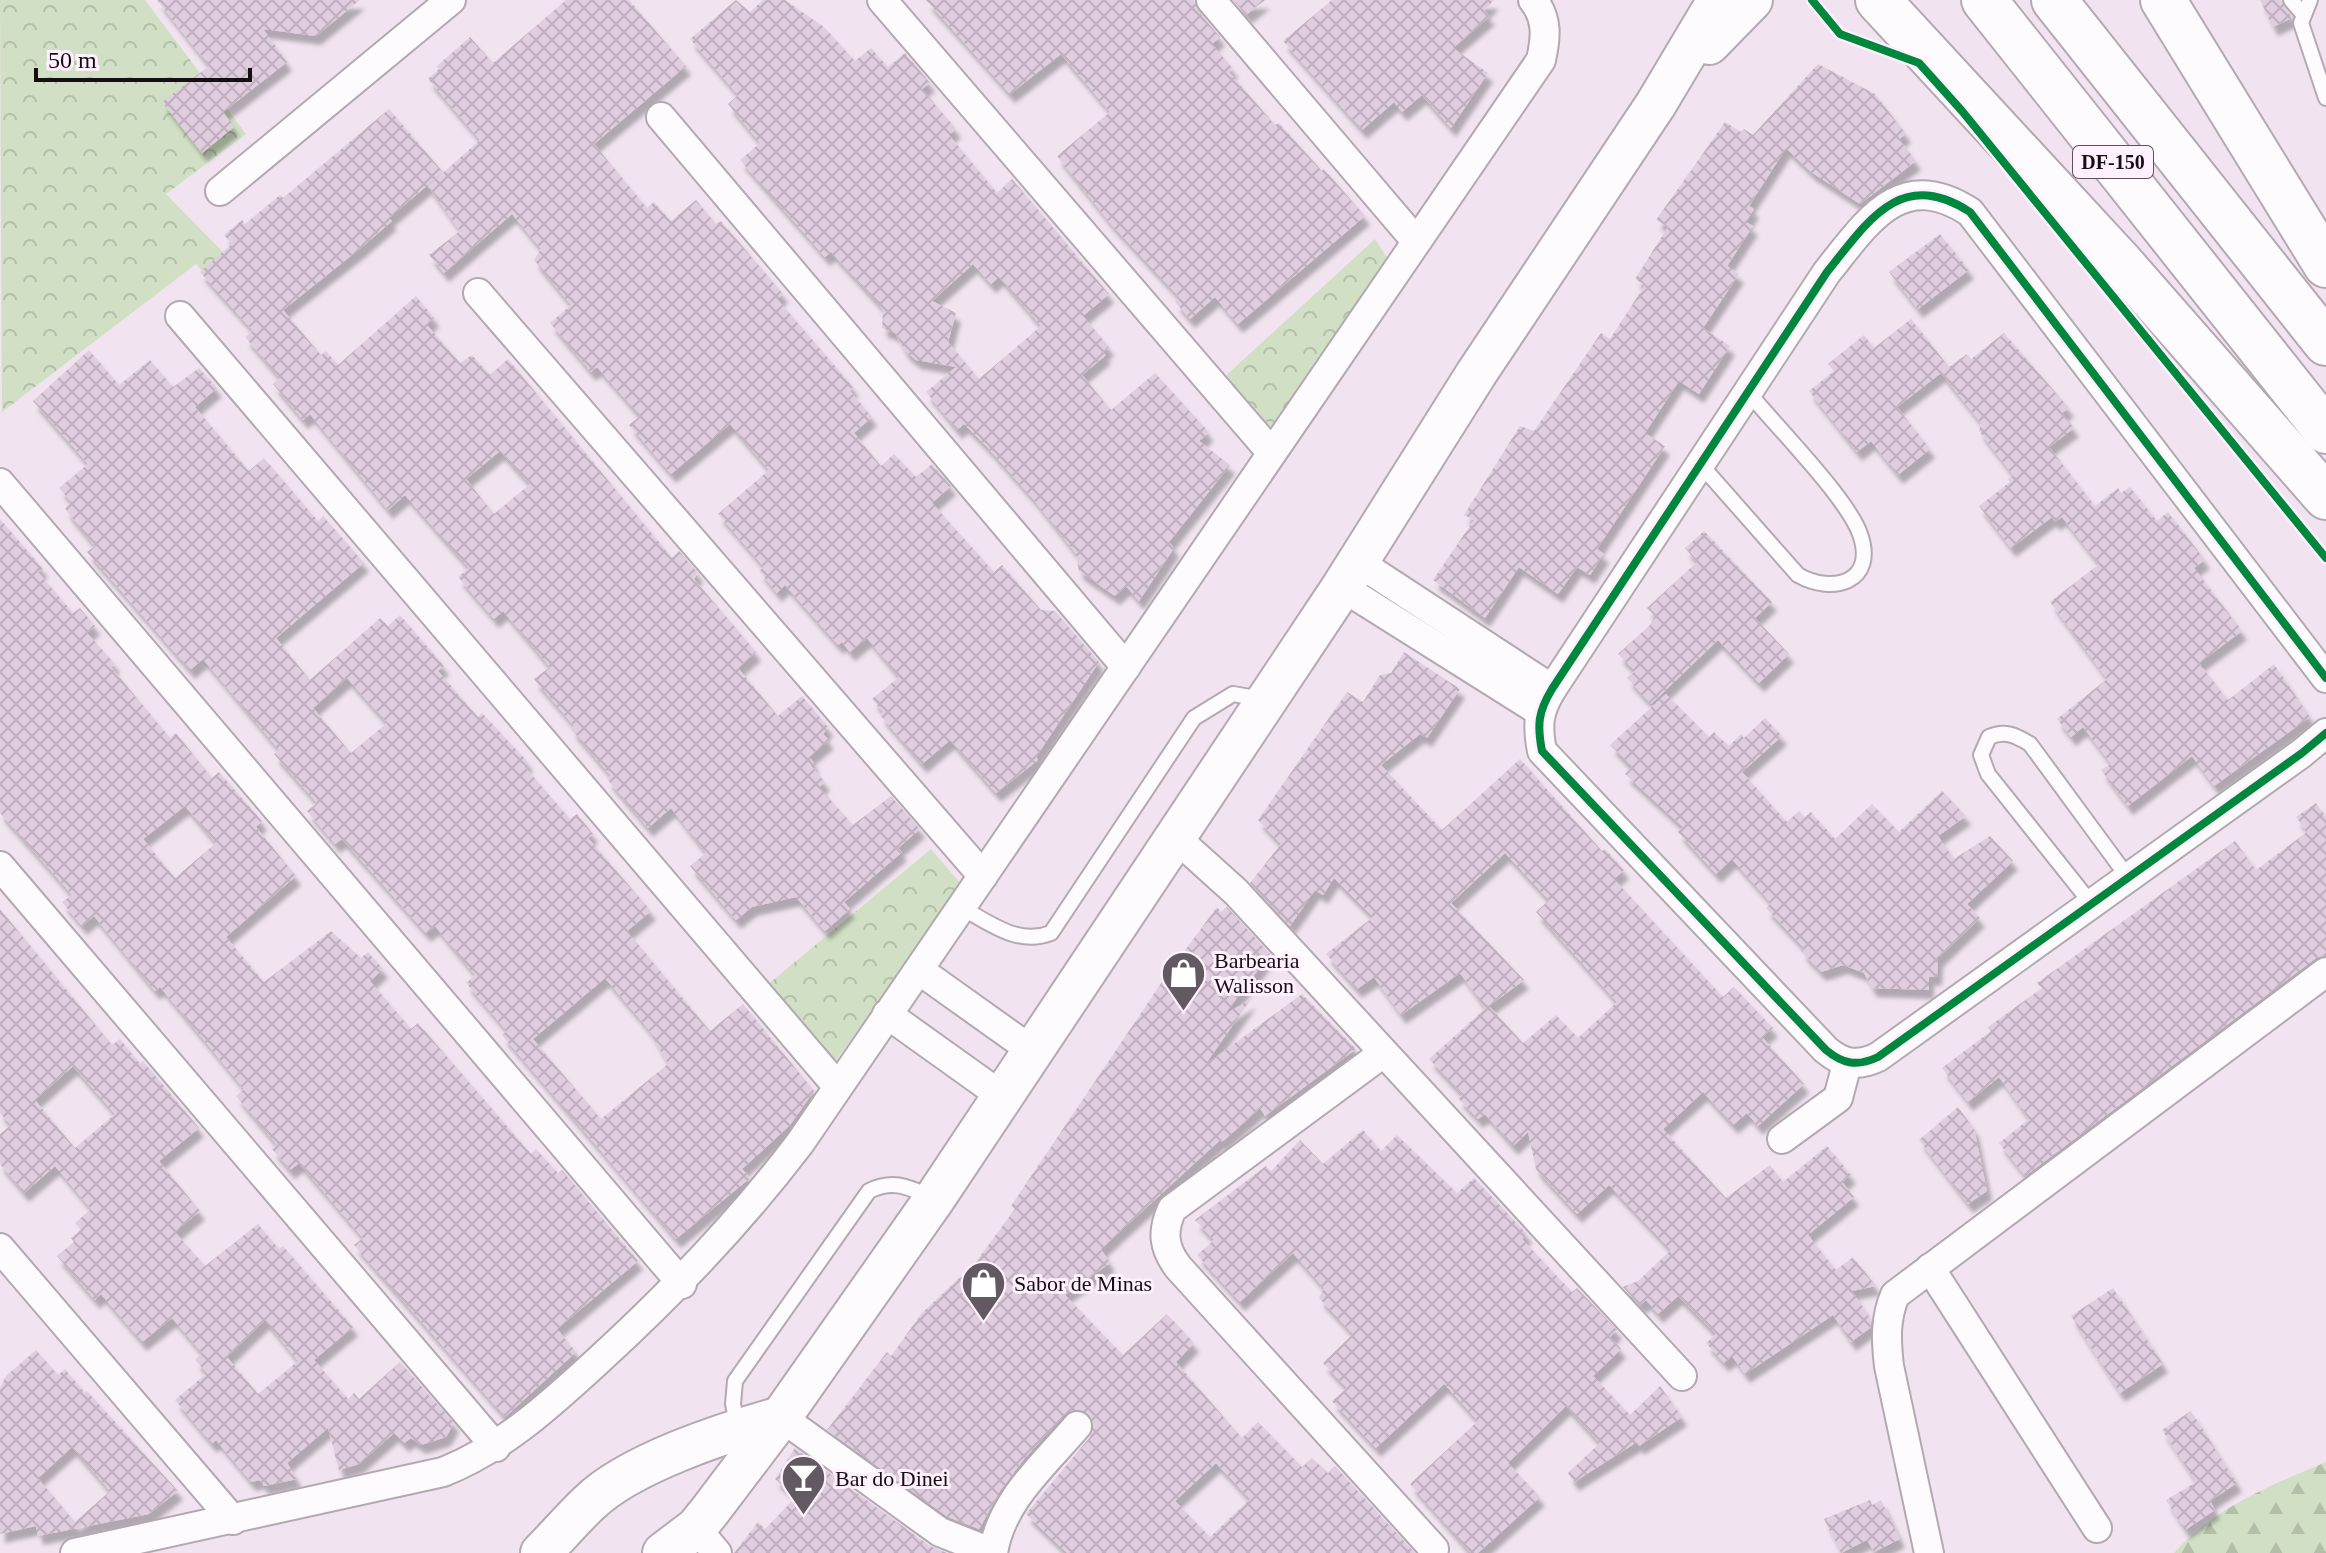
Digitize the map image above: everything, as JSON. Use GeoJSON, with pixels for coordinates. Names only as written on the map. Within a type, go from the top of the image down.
{"type":"FeatureCollection","features":[{"type":"Feature","properties":{"kind":"main road"},"geometry":{"type":"LineString","coordinates":[[663,1553],[707,1531],[781,1417],[935,1198],[1350,574],[1476,374],[1656,104],[1718,0]]}},
{"type":"Feature","properties":{"kind":"main road"},"geometry":{"type":"LineString","coordinates":[[1656,104],[1752,0]]}},
{"type":"Feature","properties":{"kind":"main road"},"geometry":{"type":"LineString","coordinates":[[1878,0],[2121,263],[2326,497]]}},
{"type":"Feature","properties":{"kind":"main road","name":"DF-150"},"geometry":{"type":"LineString","coordinates":[[1984,0],[2326,431]]}},
{"type":"Feature","properties":{"kind":"main road","name":"DF-150"},"geometry":{"type":"LineString","coordinates":[[2054,0],[2326,343]]}},
{"type":"Feature","properties":{"kind":"main road"},"geometry":{"type":"LineString","coordinates":[[2163,0],[2326,265]]}},
{"type":"Feature","properties":{"kind":"main road"},"geometry":{"type":"LineString","coordinates":[[541,1553],[577,1537],[589,1503],[620,1480],[738,1429],[781,1417]]}},
{"type":"Feature","properties":{"kind":"main road"},"geometry":{"type":"LineString","coordinates":[[658,1461],[696,1475],[706,1495],[707,1531]]}},
{"type":"Feature","properties":{"kind":"street"},"geometry":{"type":"LineString","coordinates":[[220,191],[451,0]]}},
{"type":"Feature","properties":{"kind":"street"},"geometry":{"type":"LineString","coordinates":[[882,0],[1271,452]]}},
{"type":"Feature","properties":{"kind":"street"},"geometry":{"type":"LineString","coordinates":[[1211,0],[1416,241]]}},
{"type":"Feature","properties":{"kind":"street"},"geometry":{"type":"LineString","coordinates":[[75,1553],[443,1472],[496,1447],[571,1386],[682,1284],[755,1203],[838,1087],[1541,60],[1546,26],[1541,10],[1533,0]]}},
{"type":"Feature","properties":{"kind":"street"},"geometry":{"type":"LineString","coordinates":[[661,117],[1126,667]]}},
{"type":"Feature","properties":{"kind":"street"},"geometry":{"type":"LineString","coordinates":[[2326,678],[1970,212],[1947,196],[1920,192],[1899,198],[1875,215],[1827,272],[1545,700],[1542,751],[1826,1050],[1847,1064],[1863,1064],[1878,1057],[2326,733]]}},
{"type":"Feature","properties":{"kind":"street"},"geometry":{"type":"LineString","coordinates":[[478,293],[983,876]]}},
{"type":"Feature","properties":{"kind":"street"},"geometry":{"type":"LineString","coordinates":[[180,316],[838,1087]]}},
{"type":"Feature","properties":{"kind":"street"},"geometry":{"type":"LineString","coordinates":[[0,483],[682,1284]]}},
{"type":"Feature","properties":{"kind":"street"},"geometry":{"type":"LineString","coordinates":[[1350,574],[1545,700]]}},
{"type":"Feature","properties":{"kind":"street"},"geometry":{"type":"LineString","coordinates":[[1175,837],[1236,892],[1382,1054],[1682,1376]]}},
{"type":"Feature","properties":{"kind":"street"},"geometry":{"type":"LineString","coordinates":[[0,866],[496,1447]]}},
{"type":"Feature","properties":{"kind":"street"},"geometry":{"type":"LineString","coordinates":[[919,970],[1034,1052]]}},
{"type":"Feature","properties":{"kind":"street"},"geometry":{"type":"LineString","coordinates":[[1929,1553],[1886,1337],[1887,1313],[1895,1295],[2326,972]]}},
{"type":"Feature","properties":{"kind":"street"},"geometry":{"type":"LineString","coordinates":[[887,1014],[1003,1097]]}},
{"type":"Feature","properties":{"kind":"street"},"geometry":{"type":"LineString","coordinates":[[1382,1054],[1172,1209],[1165,1225],[1165,1241],[1178,1267],[1434,1549]]}},
{"type":"Feature","properties":{"kind":"street"},"geometry":{"type":"LineString","coordinates":[[1782,1139],[1838,1098],[1847,1064]]}},
{"type":"Feature","properties":{"kind":"street"},"geometry":{"type":"LineString","coordinates":[[0,1248],[233,1520]]}},
{"type":"Feature","properties":{"kind":"street"},"geometry":{"type":"LineString","coordinates":[[1930,1268],[2097,1528]]}},
{"type":"Feature","properties":{"kind":"street"},"geometry":{"type":"LineString","coordinates":[[781,1417],[940,1532],[993,1553],[997,1528],[1005,1509],[1077,1426]]}},
{"type":"Feature","properties":{"kind":"lane"},"geometry":{"type":"LineString","coordinates":[[2291,0],[2306,6],[2304,42],[2326,98]]}},
{"type":"Feature","properties":{"kind":"lane"},"geometry":{"type":"LineString","coordinates":[[1701,465],[1798,575],[1823,586],[1838,585],[1853,577],[1861,567],[1864,554],[1861,536],[1846,510],[1748,392]]}},
{"type":"Feature","properties":{"kind":"lane"},"geometry":{"type":"LineString","coordinates":[[962,908],[1009,934],[1036,939],[1051,933],[1194,718],[1233,694],[1267,699]]}},
{"type":"Feature","properties":{"kind":"lane"},"geometry":{"type":"LineString","coordinates":[[2090,902],[1988,774],[1981,755],[1989,737],[2000,732],[2015,735],[2030,744],[2127,876]]}},
{"type":"Feature","properties":{"kind":"lane"},"geometry":{"type":"LineString","coordinates":[[738,1429],[733,1404],[735,1381],[869,1191],[884,1184],[902,1184],[935,1198]]}},
{"type":"Feature","properties":{"kind":"green space"},"geometry":{"type":"Polygon","coordinates":[[[0,0],[145,0],[246,134],[166,194],[272,302],[247,322],[196,264],[2,412],[0,0]]]}},
{"type":"Feature","properties":{"kind":"green space"},"geometry":{"type":"Polygon","coordinates":[[[1375,239],[1390,262],[1279,430],[1269,432],[1221,380],[1375,239]]]}},
{"type":"Feature","properties":{"kind":"green space"},"geometry":{"type":"Polygon","coordinates":[[[931,849],[960,883],[960,890],[837,1059],[826,1059],[761,990],[931,849]]]}},
{"type":"Feature","properties":{"kind":"green space"},"geometry":{"type":"Polygon","coordinates":[[[2326,1462],[2326,1553],[2174,1553],[2225,1510],[2326,1462]]]}},
{"type":"Feature","properties":{"kind":"building"},"geometry":{"type":"Polygon","coordinates":[[[157,0],[360,0],[316,36],[263,29],[287,62],[223,112],[234,127],[202,153],[162,102],[209,66],[157,0]]]}},
{"type":"Feature","properties":{"kind":"building"},"geometry":{"type":"Polygon","coordinates":[[[566,0],[629,0],[686,66],[594,144],[647,208],[654,202],[671,221],[696,200],[716,224],[721,221],[783,294],[777,299],[853,387],[850,391],[872,417],[854,433],[881,466],[894,454],[916,477],[932,464],[951,486],[932,503],[994,572],[1002,565],[1041,610],[1055,611],[1099,662],[1036,757],[1038,760],[996,793],[950,740],[922,764],[880,715],[883,712],[872,699],[899,677],[867,638],[850,652],[842,642],[838,645],[785,585],[777,593],[759,571],[764,567],[718,514],[769,470],[730,424],[671,474],[629,425],[640,416],[597,367],[591,372],[550,323],[571,305],[534,260],[541,249],[512,214],[444,273],[429,255],[460,231],[428,186],[480,140],[428,79],[439,69],[437,66],[470,37],[493,63],[566,0]]]}},
{"type":"Feature","properties":{"kind":"building"},"geometry":{"type":"Polygon","coordinates":[[[736,0],[750,12],[763,0],[785,0],[824,27],[855,61],[871,48],[888,67],[905,53],[930,83],[922,89],[956,129],[949,135],[997,193],[1012,179],[1109,294],[1083,316],[1109,347],[1103,352],[1106,355],[1082,375],[1111,410],[1155,373],[1206,429],[1208,433],[1199,441],[1230,465],[1169,542],[1174,548],[1139,601],[1126,586],[1115,596],[1079,571],[1076,554],[1034,500],[964,424],[957,430],[926,392],[956,367],[916,360],[905,351],[895,333],[882,328],[883,310],[877,302],[831,252],[825,257],[740,160],[760,143],[728,104],[738,95],[690,39],[736,0]],[[973,264],[932,301],[956,313],[948,342],[979,379],[1041,326],[999,277],[991,284],[973,264]]]}},
{"type":"Feature","properties":{"kind":"building"},"geometry":{"type":"Polygon","coordinates":[[[926,0],[1194,0],[1198,11],[1220,37],[1212,44],[1233,69],[1229,72],[1275,125],[1279,123],[1365,216],[1238,324],[1215,297],[1190,319],[1175,302],[1180,298],[1110,223],[1057,156],[1110,112],[1061,54],[1010,94],[926,0]]]}},
{"type":"Feature","properties":{"kind":"building"},"geometry":{"type":"Polygon","coordinates":[[[1233,0],[1265,0],[1246,15],[1233,0]]]}},
{"type":"Feature","properties":{"kind":"building"},"geometry":{"type":"Polygon","coordinates":[[[1332,0],[1494,0],[1484,11],[1490,16],[1453,48],[1488,73],[1451,128],[1422,95],[1402,112],[1394,102],[1362,130],[1283,41],[1332,0]]]}},
{"type":"Feature","properties":{"kind":"building"},"geometry":{"type":"Polygon","coordinates":[[[2260,0],[2281,0],[2292,18],[2273,27],[2260,0]]]}},
{"type":"Feature","properties":{"kind":"building"},"geometry":{"type":"Polygon","coordinates":[[[1818,64],[1875,94],[1906,134],[1899,139],[1916,161],[1860,204],[1811,172],[1786,148],[1749,206],[1754,209],[1746,222],[1753,226],[1727,266],[1739,274],[1703,328],[1730,346],[1699,394],[1679,381],[1645,433],[1665,446],[1597,549],[1604,554],[1590,575],[1577,567],[1558,594],[1519,567],[1485,618],[1433,580],[1474,520],[1464,515],[1520,426],[1534,431],[1601,333],[1610,339],[1645,285],[1635,279],[1668,227],[1656,220],[1725,122],[1753,135],[1818,64]]]}},
{"type":"Feature","properties":{"kind":"building"},"geometry":{"type":"Polygon","coordinates":[[[389,109],[443,172],[389,218],[392,221],[362,247],[283,310],[321,355],[326,351],[338,365],[416,296],[434,318],[427,325],[460,363],[472,355],[490,375],[508,359],[672,558],[679,551],[698,573],[694,579],[756,652],[738,668],[778,716],[802,696],[828,727],[823,734],[829,740],[809,757],[814,763],[811,766],[825,782],[819,787],[853,825],[891,796],[920,829],[898,848],[902,852],[844,902],[850,909],[825,931],[796,897],[752,907],[736,920],[690,866],[706,853],[671,808],[648,828],[607,779],[611,776],[534,679],[550,667],[503,611],[494,619],[458,577],[469,568],[405,495],[388,510],[310,414],[303,420],[273,384],[280,378],[245,337],[253,331],[200,272],[232,244],[224,235],[242,220],[245,224],[280,195],[283,198],[389,109]],[[500,451],[466,479],[494,514],[530,484],[500,451]]]}},
{"type":"Feature","properties":{"kind":"building"},"geometry":{"type":"Polygon","coordinates":[[[1940,234],[1969,270],[1918,309],[1889,272],[1940,234]]]}},
{"type":"Feature","properties":{"kind":"building"},"geometry":{"type":"Polygon","coordinates":[[[1911,319],[1949,367],[1967,354],[1971,359],[2004,333],[2069,408],[2062,413],[2074,428],[2049,447],[2095,506],[2118,488],[2121,493],[2130,487],[2157,521],[2168,512],[2205,560],[2194,568],[2242,631],[2199,663],[2228,700],[2274,664],[2310,717],[2214,786],[2192,756],[2128,806],[2101,770],[2111,764],[2083,727],[2071,737],[2057,719],[2107,679],[2050,602],[2099,564],[2062,517],[2055,522],[2052,517],[2011,548],[1979,506],[2010,482],[2008,479],[2013,475],[1979,431],[1981,423],[1941,373],[1897,407],[1930,449],[1898,475],[1871,441],[1857,452],[1809,391],[1834,371],[1828,364],[1864,335],[1874,348],[1911,319]]]}},
{"type":"Feature","properties":{"kind":"building"},"geometry":{"type":"Polygon","coordinates":[[[89,350],[119,385],[150,360],[173,387],[199,368],[217,388],[195,407],[249,471],[264,458],[318,521],[323,516],[364,563],[276,638],[310,680],[380,618],[388,626],[400,615],[444,666],[438,671],[478,717],[482,713],[528,762],[524,766],[570,819],[577,814],[593,834],[588,838],[651,911],[627,931],[710,1031],[743,1004],[814,1091],[790,1125],[742,1169],[750,1178],[676,1239],[502,1035],[507,1031],[466,983],[475,975],[435,926],[426,933],[342,839],[335,844],[307,811],[317,803],[274,754],[279,750],[203,659],[190,670],[87,552],[95,546],[65,508],[71,502],[59,488],[88,464],[33,401],[89,350]],[[347,678],[313,708],[351,753],[387,723],[347,678]],[[605,978],[533,1039],[601,1119],[668,1064],[649,1030],[605,978]]]}},
{"type":"Feature","properties":{"kind":"building"},"geometry":{"type":"Polygon","coordinates":[[[0,519],[43,569],[38,572],[73,613],[80,608],[95,626],[87,633],[115,664],[111,667],[170,738],[176,733],[212,778],[219,772],[262,821],[256,827],[296,876],[226,937],[264,982],[331,931],[361,958],[368,952],[383,969],[370,981],[411,1029],[418,1023],[531,1154],[536,1149],[558,1173],[562,1170],[638,1261],[557,1329],[576,1352],[505,1417],[354,1245],[363,1238],[299,1163],[290,1170],[272,1149],[277,1145],[236,1096],[244,1089],[160,987],[155,991],[94,916],[82,926],[62,902],[72,895],[0,813],[0,519]],[[185,806],[143,839],[175,878],[216,843],[185,806]]]}},
{"type":"Feature","properties":{"kind":"building"},"geometry":{"type":"Polygon","coordinates":[[[1704,531],[1772,602],[1755,618],[1789,654],[1759,683],[1718,640],[1651,704],[1627,678],[1635,671],[1618,654],[1650,625],[1655,616],[1647,608],[1697,562],[1685,548],[1704,531]]]}},
{"type":"Feature","properties":{"kind":"building"},"geometry":{"type":"Polygon","coordinates":[[[1404,652],[1460,689],[1427,738],[1420,734],[1381,765],[1442,830],[1520,759],[1602,851],[1605,849],[1624,870],[1614,879],[1723,997],[1734,987],[1773,1028],[1762,1037],[1804,1084],[1758,1126],[1747,1113],[1733,1125],[1703,1092],[1663,1129],[1726,1198],[1770,1165],[1783,1182],[1827,1146],[1851,1175],[1842,1182],[1854,1197],[1808,1235],[1836,1270],[1853,1257],[1876,1286],[1852,1291],[1871,1320],[1870,1328],[1851,1342],[1833,1315],[1745,1374],[1732,1356],[1724,1363],[1706,1343],[1716,1334],[1678,1296],[1658,1314],[1646,1300],[1640,1306],[1623,1287],[1638,1281],[1671,1250],[1609,1185],[1577,1214],[1536,1169],[1528,1132],[1513,1146],[1485,1114],[1478,1119],[1458,1098],[1463,1095],[1429,1059],[1488,1006],[1485,1008],[1460,973],[1401,1015],[1374,977],[1357,989],[1326,954],[1373,917],[1334,878],[1323,895],[1315,890],[1290,926],[1250,883],[1281,844],[1258,820],[1347,692],[1363,702],[1380,675],[1391,673],[1404,652]],[[1505,853],[1451,903],[1524,980],[1489,1006],[1523,1043],[1556,1015],[1578,1038],[1617,1002],[1536,912],[1549,900],[1505,853]]]}},
{"type":"Feature","properties":{"kind":"building"},"geometry":{"type":"Polygon","coordinates":[[[1666,694],[1709,737],[1714,732],[1729,746],[1741,734],[1744,738],[1765,718],[1782,736],[1742,772],[1787,822],[1799,811],[1805,817],[1811,812],[1835,839],[1872,804],[1899,832],[1942,791],[1966,816],[1938,836],[1954,859],[1990,836],[2013,861],[1967,904],[1980,918],[1938,958],[1937,976],[1929,977],[1929,990],[1872,988],[1864,973],[1843,965],[1821,972],[1801,951],[1804,948],[1766,908],[1771,903],[1732,859],[1716,874],[1678,832],[1683,827],[1625,774],[1632,767],[1610,745],[1666,694]]]}},
{"type":"Feature","properties":{"kind":"building"},"geometry":{"type":"Polygon","coordinates":[[[2316,803],[2326,817],[2326,955],[2316,958],[2025,1176],[1999,1143],[2029,1119],[1999,1077],[1968,1102],[1942,1068],[1991,1031],[1988,1027],[2042,988],[2037,983],[2235,841],[2256,870],[2307,832],[2296,817],[2316,803]]]}},
{"type":"Feature","properties":{"kind":"building"},"geometry":{"type":"Polygon","coordinates":[[[1217,907],[1221,912],[1227,907],[1270,954],[1224,1015],[1251,999],[1205,1065],[1302,994],[1356,1049],[1265,1116],[1260,1108],[1222,1142],[1220,1140],[1101,1249],[1110,1263],[1065,1295],[1123,1355],[1167,1314],[1194,1343],[1176,1362],[1242,1438],[1258,1422],[1302,1467],[1312,1458],[1328,1473],[1335,1466],[1415,1553],[1067,1553],[1026,1514],[1090,1437],[1093,1421],[1081,1410],[1064,1415],[1024,1459],[1000,1491],[979,1529],[948,1517],[827,1430],[887,1352],[891,1356],[922,1313],[975,1263],[1015,1209],[1011,1206],[1166,976],[1217,907]],[[1216,1463],[1175,1501],[1210,1537],[1250,1499],[1216,1463]]]}},
{"type":"Feature","properties":{"kind":"building"},"geometry":{"type":"Polygon","coordinates":[[[0,909],[112,1045],[120,1039],[140,1064],[143,1061],[199,1128],[159,1161],[200,1211],[175,1232],[205,1266],[258,1224],[279,1249],[283,1246],[353,1327],[314,1360],[348,1399],[354,1393],[359,1399],[400,1362],[454,1423],[446,1437],[421,1445],[411,1438],[404,1443],[394,1433],[359,1464],[339,1470],[328,1428],[287,1463],[297,1479],[264,1486],[260,1480],[251,1482],[216,1440],[212,1444],[175,1400],[207,1373],[195,1360],[202,1353],[172,1318],[142,1342],[101,1294],[95,1300],[57,1256],[74,1242],[71,1238],[81,1230],[75,1223],[91,1209],[55,1166],[24,1193],[0,1164],[0,1134],[11,1125],[0,1113],[0,909]],[[73,1066],[35,1100],[75,1148],[115,1114],[73,1066]],[[265,1320],[227,1357],[258,1394],[298,1361],[265,1320]]]}},
{"type":"Feature","properties":{"kind":"building"},"geometry":{"type":"Polygon","coordinates":[[[1958,1107],[1974,1129],[1987,1191],[1968,1204],[1919,1140],[1958,1107]]]}},
{"type":"Feature","properties":{"kind":"building"},"geometry":{"type":"Polygon","coordinates":[[[1363,1130],[1381,1151],[1397,1135],[1457,1193],[1474,1178],[1527,1234],[1522,1239],[1572,1292],[1577,1288],[1617,1330],[1610,1337],[1621,1349],[1593,1376],[1630,1415],[1660,1386],[1682,1417],[1639,1446],[1637,1442],[1574,1482],[1568,1473],[1600,1443],[1566,1406],[1508,1463],[1540,1497],[1478,1553],[1471,1553],[1410,1484],[1478,1421],[1448,1388],[1444,1384],[1376,1448],[1332,1401],[1347,1388],[1323,1363],[1353,1334],[1319,1298],[1324,1288],[1293,1253],[1240,1302],[1197,1255],[1214,1240],[1195,1220],[1266,1166],[1271,1171],[1300,1140],[1323,1164],[1363,1130]]]}},
{"type":"Feature","properties":{"kind":"building"},"geometry":{"type":"Polygon","coordinates":[[[2113,1288],[2163,1364],[2120,1393],[2071,1316],[2113,1288]]]}},
{"type":"Feature","properties":{"kind":"building"},"geometry":{"type":"Polygon","coordinates":[[[36,1350],[58,1375],[65,1369],[178,1491],[149,1514],[38,1536],[36,1526],[0,1534],[0,1388],[6,1376],[36,1350]],[[72,1447],[38,1478],[75,1522],[110,1491],[72,1447]]]}},
{"type":"Feature","properties":{"kind":"building"},"geometry":{"type":"Polygon","coordinates":[[[2191,1411],[2237,1483],[2210,1501],[2215,1510],[2185,1530],[2166,1500],[2196,1482],[2162,1430],[2191,1411]]]}},
{"type":"Feature","properties":{"kind":"building"},"geometry":{"type":"Polygon","coordinates":[[[795,1448],[930,1546],[947,1553],[734,1553],[758,1522],[765,1529],[796,1497],[775,1479],[795,1448]]]}},
{"type":"Feature","properties":{"kind":"building"},"geometry":{"type":"Polygon","coordinates":[[[1870,1500],[1872,1505],[1881,1500],[1900,1539],[1874,1552],[1867,1540],[1841,1553],[1824,1519],[1870,1500]]]}},
{"type":"Feature","properties":{"kind":"cycle path"},"geometry":{"type":"LineString","coordinates":[[1812,0],[1840,34],[1919,63],[1962,111],[2326,558]]}},
{"type":"Feature","properties":{"kind":"cycle path"},"geometry":{"type":"LineString","coordinates":[[2326,678],[1970,212],[1946,200],[1924,195],[1905,198],[1888,206],[1857,235],[1827,272],[1552,689],[1541,712],[1539,734],[1542,751],[1826,1050],[1844,1061],[1857,1063],[1878,1057],[2326,733]]}},
{"type":"Feature","properties":{"kind":"place","name":"Barbearia Walisson"},"geometry":{"type":"Point","coordinates":[1183,1012]}},
{"type":"Feature","properties":{"kind":"place","name":"Sabor de Minas"},"geometry":{"type":"Point","coordinates":[983,1322]}},
{"type":"Feature","properties":{"kind":"place","name":"Bar do Dinei"},"geometry":{"type":"Point","coordinates":[804,1517]}}]}
